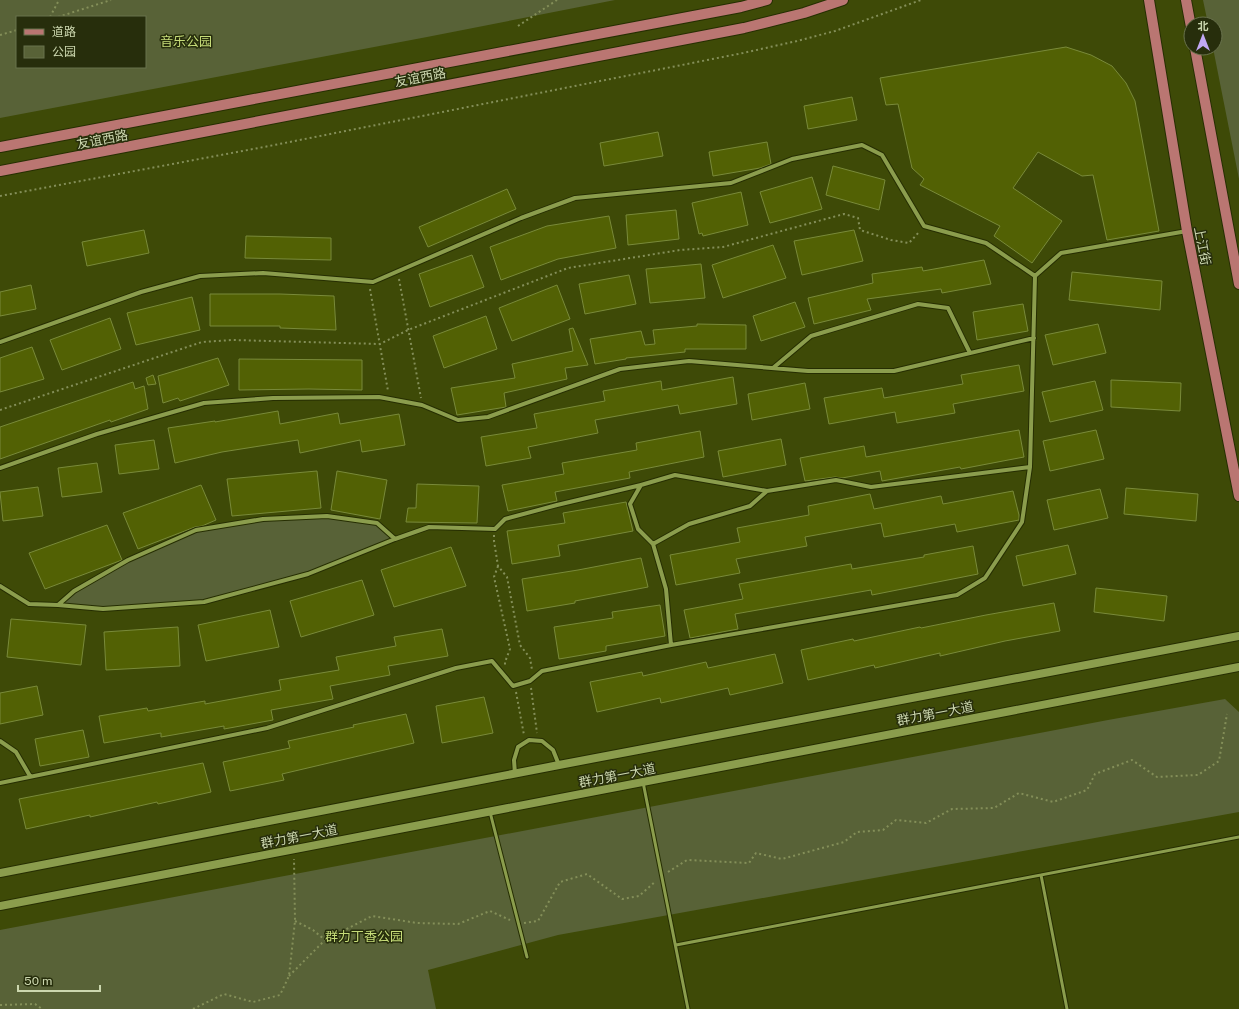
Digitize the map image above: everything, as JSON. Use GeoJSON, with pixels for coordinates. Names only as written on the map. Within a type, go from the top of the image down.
{"type":"FeatureCollection","features":[{"type":"Feature","properties":{"kind":"main road","name":"友谊西路"},"geometry":{"type":"LineString","coordinates":[[0,147],[725,10],[767,0]]}},
{"type":"Feature","properties":{"kind":"main road","name":"友谊西路"},"geometry":{"type":"LineString","coordinates":[[0,171],[744,28],[804,14],[843,0]]}},
{"type":"Feature","properties":{"kind":"main road","name":"上江街"},"geometry":{"type":"LineString","coordinates":[[1149,0],[1187,231],[1239,496]]}},
{"type":"Feature","properties":{"kind":"main road"},"geometry":{"type":"LineString","coordinates":[[1186,0],[1189,16]]}},
{"type":"Feature","properties":{"kind":"main road"},"geometry":{"type":"LineString","coordinates":[[1196,56],[1239,284]]}},
{"type":"Feature","properties":{"kind":"main road","name":"群力第一大道"},"geometry":{"type":"LineString","coordinates":[[0,873],[1239,636]]}},
{"type":"Feature","properties":{"kind":"main road","name":"群力第一大道"},"geometry":{"type":"LineString","coordinates":[[0,906],[1239,667]]}},
{"type":"Feature","properties":{"kind":"street"},"geometry":{"type":"LineString","coordinates":[[0,342],[142,292],[200,276],[263,273],[373,282],[521,218],[575,198],[731,183],[792,159],[862,145],[882,155],[924,226],[986,244],[1035,276]]}},
{"type":"Feature","properties":{"kind":"street"},"geometry":{"type":"LineString","coordinates":[[0,783],[267,728],[456,668],[492,661],[513,686],[530,681],[542,671],[671,644],[957,595],[985,578],[1022,522],[1030,467],[1035,276],[1061,253],[1187,231]]}},
{"type":"Feature","properties":{"kind":"street"},"geometry":{"type":"LineString","coordinates":[[773,368],[811,336],[918,304],[948,308],[970,353]]}},
{"type":"Feature","properties":{"kind":"street"},"geometry":{"type":"LineString","coordinates":[[0,468],[98,434],[204,403],[273,398],[379,397],[422,405],[458,420],[488,417],[620,369],[689,361],[808,371],[894,371],[1034,338]]}},
{"type":"Feature","properties":{"kind":"street"},"geometry":{"type":"LineString","coordinates":[[0,586],[29,604],[103,609],[204,602],[308,574],[429,527],[495,529],[505,520],[675,475],[767,491],[836,480],[871,487],[1030,467]]}},
{"type":"Feature","properties":{"kind":"street"},"geometry":{"type":"LineString","coordinates":[[641,485],[630,504],[638,529],[653,544],[666,589],[671,644]]}},
{"type":"Feature","properties":{"kind":"street"},"geometry":{"type":"LineString","coordinates":[[653,544],[689,524],[750,506],[767,491]]}},
{"type":"Feature","properties":{"kind":"street"},"geometry":{"type":"LineString","coordinates":[[58,605],[74,591],[128,560],[196,530],[263,519],[327,516],[377,524],[395,539]]}},
{"type":"Feature","properties":{"kind":"street"},"geometry":{"type":"LineString","coordinates":[[515,774],[514,760],[518,747],[529,740],[542,741],[553,750],[559,765]]}},
{"type":"Feature","properties":{"kind":"street"},"geometry":{"type":"LineString","coordinates":[[0,741],[16,752],[30,776]]}},
{"type":"Feature","properties":{"kind":"lane"},"geometry":{"type":"LineString","coordinates":[[643,782],[688,1009]]}},
{"type":"Feature","properties":{"kind":"lane"},"geometry":{"type":"LineString","coordinates":[[490,812],[527,958]]}},
{"type":"Feature","properties":{"kind":"lane"},"geometry":{"type":"LineString","coordinates":[[676,945],[1239,837]]}},
{"type":"Feature","properties":{"kind":"lane"},"geometry":{"type":"LineString","coordinates":[[1041,875],[1067,1009]]}},
{"type":"Feature","properties":{"kind":"path"},"geometry":{"type":"LineString","coordinates":[[51,16],[59,0]]}},
{"type":"Feature","properties":{"kind":"path"},"geometry":{"type":"LineString","coordinates":[[61,16],[112,0]]}},
{"type":"Feature","properties":{"kind":"path"},"geometry":{"type":"LineString","coordinates":[[518,26],[558,0]]}},
{"type":"Feature","properties":{"kind":"path"},"geometry":{"type":"LineString","coordinates":[[0,196],[264,147],[742,53],[797,41],[835,30],[921,0]]}},
{"type":"Feature","properties":{"kind":"path"},"geometry":{"type":"LineString","coordinates":[[0,35],[16,30]]}},
{"type":"Feature","properties":{"kind":"path"},"geometry":{"type":"LineString","coordinates":[[0,410],[202,342],[232,340],[380,344],[408,330],[568,268],[680,250],[723,247],[844,214],[858,218],[860,230],[891,240],[909,243],[924,226]]}},
{"type":"Feature","properties":{"kind":"path"},"geometry":{"type":"LineString","coordinates":[[398,272],[422,405]]}},
{"type":"Feature","properties":{"kind":"path"},"geometry":{"type":"LineString","coordinates":[[369,282],[390,399]]}},
{"type":"Feature","properties":{"kind":"path"},"geometry":{"type":"LineString","coordinates":[[495,529],[494,541],[498,566],[507,578],[520,644],[530,658],[532,672],[530,681],[538,740]]}},
{"type":"Feature","properties":{"kind":"path"},"geometry":{"type":"LineString","coordinates":[[498,566],[494,577],[510,649],[505,662],[505,667]]}},
{"type":"Feature","properties":{"kind":"path"},"geometry":{"type":"LineString","coordinates":[[513,686],[516,690],[525,742]]}},
{"type":"Feature","properties":{"kind":"path"},"geometry":{"type":"LineString","coordinates":[[289,976],[325,940],[372,916],[417,923],[458,924],[490,910],[518,923],[538,921],[560,882],[587,874],[622,899],[639,896],[662,876],[687,860],[749,863],[756,853],[782,859],[844,842],[857,832],[884,830],[896,820],[926,823],[952,808],[994,808],[1019,793],[1053,802],[1087,790],[1095,774],[1132,760],[1157,777],[1198,775],[1218,761],[1227,714]]}},
{"type":"Feature","properties":{"kind":"path"},"geometry":{"type":"LineString","coordinates":[[193,1009],[224,994],[253,1002],[280,995],[289,976],[295,921],[293,849]]}},
{"type":"Feature","properties":{"kind":"path"},"geometry":{"type":"LineString","coordinates":[[295,921],[313,930],[325,940]]}},
{"type":"Feature","properties":{"kind":"path"},"geometry":{"type":"LineString","coordinates":[[0,1005],[35,1004],[42,1009]]}},
{"type":"Feature","properties":{"kind":"green space","name":"音乐公园"},"geometry":{"type":"Polygon","coordinates":[[[0,0],[615,0],[0,118],[0,0]]]}},
{"type":"Feature","properties":{"kind":"green space"},"geometry":{"type":"Polygon","coordinates":[[[1203,0],[1239,0],[1239,179],[1215,56],[1223,56],[1223,16],[1206,16],[1203,0]]]}},
{"type":"Feature","properties":{"kind":"green space"},"geometry":{"type":"Polygon","coordinates":[[[327,516],[377,523],[395,539],[308,574],[204,602],[103,609],[58,605],[74,591],[128,560],[196,530],[263,519],[327,516]]]}},
{"type":"Feature","properties":{"kind":"green space","name":"群力丁香公园"},"geometry":{"type":"Polygon","coordinates":[[[1225,699],[1239,712],[1239,812],[558,935],[428,970],[436,1009],[0,1009],[0,930],[1225,699]]]}},
{"type":"Feature","properties":{"kind":"building"},"geometry":{"type":"Polygon","coordinates":[[[1066,47],[1091,55],[1112,66],[1126,83],[1135,101],[1159,231],[1107,240],[1093,175],[1082,176],[1038,152],[1013,188],[1062,221],[1032,263],[994,236],[1000,226],[920,185],[924,179],[912,168],[898,104],[886,105],[880,78],[1066,47]]]}},
{"type":"Feature","properties":{"kind":"building"},"geometry":{"type":"Polygon","coordinates":[[[852,97],[857,120],[808,129],[804,106],[852,97]]]}},
{"type":"Feature","properties":{"kind":"building"},"geometry":{"type":"Polygon","coordinates":[[[658,132],[663,156],[604,166],[600,143],[658,132]]]}},
{"type":"Feature","properties":{"kind":"building"},"geometry":{"type":"Polygon","coordinates":[[[767,142],[771,164],[760,168],[713,176],[709,152],[767,142]]]}},
{"type":"Feature","properties":{"kind":"building"},"geometry":{"type":"Polygon","coordinates":[[[833,166],[885,180],[879,210],[826,195],[833,166]]]}},
{"type":"Feature","properties":{"kind":"building"},"geometry":{"type":"Polygon","coordinates":[[[812,177],[822,209],[770,223],[760,192],[812,177]]]}},
{"type":"Feature","properties":{"kind":"building"},"geometry":{"type":"Polygon","coordinates":[[[507,189],[516,209],[428,247],[419,227],[507,189]]]}},
{"type":"Feature","properties":{"kind":"building"},"geometry":{"type":"Polygon","coordinates":[[[741,192],[748,225],[703,236],[702,233],[699,234],[692,203],[741,192]]]}},
{"type":"Feature","properties":{"kind":"building"},"geometry":{"type":"Polygon","coordinates":[[[676,210],[679,239],[628,245],[626,215],[676,210]]]}},
{"type":"Feature","properties":{"kind":"building"},"geometry":{"type":"Polygon","coordinates":[[[609,216],[616,248],[558,259],[501,280],[490,247],[547,226],[609,216]]]}},
{"type":"Feature","properties":{"kind":"building"},"geometry":{"type":"Polygon","coordinates":[[[144,230],[149,253],[87,266],[82,242],[144,230]]]}},
{"type":"Feature","properties":{"kind":"building"},"geometry":{"type":"Polygon","coordinates":[[[854,230],[863,261],[802,275],[794,241],[854,230]]]}},
{"type":"Feature","properties":{"kind":"building"},"geometry":{"type":"Polygon","coordinates":[[[246,236],[331,238],[331,260],[245,258],[246,236]]]}},
{"type":"Feature","properties":{"kind":"building"},"geometry":{"type":"Polygon","coordinates":[[[773,245],[786,278],[723,298],[712,265],[773,245]]]}},
{"type":"Feature","properties":{"kind":"building"},"geometry":{"type":"Polygon","coordinates":[[[472,255],[484,287],[430,307],[419,274],[472,255]]]}},
{"type":"Feature","properties":{"kind":"building"},"geometry":{"type":"Polygon","coordinates":[[[984,260],[991,284],[942,293],[941,289],[867,299],[871,310],[814,324],[808,298],[873,283],[872,274],[922,267],[923,271],[984,260]]]}},
{"type":"Feature","properties":{"kind":"building"},"geometry":{"type":"Polygon","coordinates":[[[701,264],[705,298],[650,303],[646,269],[701,264]]]}},
{"type":"Feature","properties":{"kind":"building"},"geometry":{"type":"Polygon","coordinates":[[[1072,272],[1162,281],[1160,310],[1069,300],[1072,272]]]}},
{"type":"Feature","properties":{"kind":"building"},"geometry":{"type":"Polygon","coordinates":[[[629,275],[636,304],[585,314],[579,284],[629,275]]]}},
{"type":"Feature","properties":{"kind":"building"},"geometry":{"type":"Polygon","coordinates":[[[31,285],[36,309],[0,316],[0,292],[31,285]]]}},
{"type":"Feature","properties":{"kind":"building"},"geometry":{"type":"Polygon","coordinates":[[[557,285],[570,319],[512,341],[499,308],[557,285]]]}},
{"type":"Feature","properties":{"kind":"building"},"geometry":{"type":"Polygon","coordinates":[[[210,294],[334,296],[336,330],[280,328],[280,326],[210,326],[210,294]]]}},
{"type":"Feature","properties":{"kind":"building"},"geometry":{"type":"Polygon","coordinates":[[[192,297],[200,330],[136,345],[127,313],[192,297]]]}},
{"type":"Feature","properties":{"kind":"building"},"geometry":{"type":"Polygon","coordinates":[[[795,302],[805,327],[761,341],[753,316],[795,302]]]}},
{"type":"Feature","properties":{"kind":"building"},"geometry":{"type":"Polygon","coordinates":[[[1023,304],[1028,331],[977,340],[973,312],[1023,304]]]}},
{"type":"Feature","properties":{"kind":"building"},"geometry":{"type":"Polygon","coordinates":[[[486,316],[497,349],[444,368],[433,336],[486,316]]]}},
{"type":"Feature","properties":{"kind":"building"},"geometry":{"type":"Polygon","coordinates":[[[110,318],[121,349],[62,370],[50,340],[110,318]]]}},
{"type":"Feature","properties":{"kind":"building"},"geometry":{"type":"Polygon","coordinates":[[[697,324],[746,325],[746,349],[685,349],[685,352],[626,358],[595,364],[590,339],[641,331],[645,345],[655,344],[653,330],[697,326],[697,324]]]}},
{"type":"Feature","properties":{"kind":"building"},"geometry":{"type":"Polygon","coordinates":[[[1098,324],[1106,353],[1053,365],[1045,335],[1098,324]]]}},
{"type":"Feature","properties":{"kind":"building"},"geometry":{"type":"Polygon","coordinates":[[[573,328],[588,365],[565,368],[567,379],[504,393],[506,407],[457,415],[451,388],[515,378],[512,364],[573,351],[569,329],[573,328]]]}},
{"type":"Feature","properties":{"kind":"building"},"geometry":{"type":"Polygon","coordinates":[[[32,347],[44,379],[0,392],[0,358],[32,347]]]}},
{"type":"Feature","properties":{"kind":"building"},"geometry":{"type":"Polygon","coordinates":[[[218,358],[229,385],[180,401],[178,398],[163,403],[158,376],[218,358]]]}},
{"type":"Feature","properties":{"kind":"building"},"geometry":{"type":"Polygon","coordinates":[[[239,359],[362,360],[362,390],[239,390],[239,359]]]}},
{"type":"Feature","properties":{"kind":"building"},"geometry":{"type":"Polygon","coordinates":[[[1019,365],[1024,391],[953,404],[955,413],[897,423],[895,412],[829,424],[824,398],[882,388],[884,398],[963,384],[961,375],[1019,365]]]}},
{"type":"Feature","properties":{"kind":"building"},"geometry":{"type":"Polygon","coordinates":[[[153,375],[156,384],[148,385],[146,378],[153,375]]]}},
{"type":"Feature","properties":{"kind":"building"},"geometry":{"type":"Polygon","coordinates":[[[733,377],[737,404],[680,414],[678,405],[595,420],[598,433],[528,447],[531,458],[486,466],[481,437],[537,428],[534,414],[605,401],[603,391],[661,381],[662,390],[733,377]]]}},
{"type":"Feature","properties":{"kind":"building"},"geometry":{"type":"Polygon","coordinates":[[[1111,380],[1181,383],[1180,411],[1111,407],[1111,380]]]}},
{"type":"Feature","properties":{"kind":"building"},"geometry":{"type":"Polygon","coordinates":[[[1095,381],[1103,410],[1050,422],[1042,392],[1095,381]]]}},
{"type":"Feature","properties":{"kind":"building"},"geometry":{"type":"Polygon","coordinates":[[[133,382],[135,389],[144,386],[148,409],[111,422],[110,420],[0,459],[0,427],[133,382]]]}},
{"type":"Feature","properties":{"kind":"building"},"geometry":{"type":"Polygon","coordinates":[[[805,383],[810,409],[752,420],[748,394],[805,383]]]}},
{"type":"Feature","properties":{"kind":"building"},"geometry":{"type":"Polygon","coordinates":[[[278,411],[280,424],[338,413],[340,424],[399,414],[405,445],[362,452],[360,440],[300,453],[298,440],[222,452],[175,463],[168,428],[215,422],[278,411]]]}},
{"type":"Feature","properties":{"kind":"building"},"geometry":{"type":"Polygon","coordinates":[[[1019,430],[1024,457],[961,469],[960,467],[882,481],[880,471],[842,478],[835,477],[805,481],[800,458],[864,446],[866,457],[1019,430]]]}},
{"type":"Feature","properties":{"kind":"building"},"geometry":{"type":"Polygon","coordinates":[[[1096,430],[1104,459],[1050,471],[1043,441],[1096,430]]]}},
{"type":"Feature","properties":{"kind":"building"},"geometry":{"type":"Polygon","coordinates":[[[700,431],[704,457],[629,472],[630,478],[555,492],[557,501],[508,511],[502,485],[564,474],[562,463],[637,450],[636,443],[700,431]]]}},
{"type":"Feature","properties":{"kind":"building"},"geometry":{"type":"Polygon","coordinates":[[[781,439],[786,465],[723,477],[718,451],[781,439]]]}},
{"type":"Feature","properties":{"kind":"building"},"geometry":{"type":"Polygon","coordinates":[[[154,440],[159,469],[119,474],[115,445],[154,440]]]}},
{"type":"Feature","properties":{"kind":"building"},"geometry":{"type":"Polygon","coordinates":[[[97,463],[102,492],[62,497],[58,468],[97,463]]]}},
{"type":"Feature","properties":{"kind":"building"},"geometry":{"type":"Polygon","coordinates":[[[317,471],[321,508],[232,516],[227,479],[317,471]]]}},
{"type":"Feature","properties":{"kind":"building"},"geometry":{"type":"Polygon","coordinates":[[[337,471],[387,480],[380,519],[331,510],[337,471]]]}},
{"type":"Feature","properties":{"kind":"building"},"geometry":{"type":"Polygon","coordinates":[[[417,484],[479,486],[477,523],[406,522],[408,508],[416,508],[417,484]]]}},
{"type":"Feature","properties":{"kind":"building"},"geometry":{"type":"Polygon","coordinates":[[[201,485],[216,520],[138,549],[123,513],[201,485]]]}},
{"type":"Feature","properties":{"kind":"building"},"geometry":{"type":"Polygon","coordinates":[[[38,487],[43,516],[3,521],[0,492],[38,487]]]}},
{"type":"Feature","properties":{"kind":"building"},"geometry":{"type":"Polygon","coordinates":[[[1126,488],[1198,494],[1196,521],[1124,514],[1126,488]]]}},
{"type":"Feature","properties":{"kind":"building"},"geometry":{"type":"Polygon","coordinates":[[[1100,489],[1108,518],[1054,530],[1047,500],[1100,489]]]}},
{"type":"Feature","properties":{"kind":"building"},"geometry":{"type":"Polygon","coordinates":[[[1013,491],[1019,520],[957,532],[955,524],[884,537],[881,523],[805,537],[807,546],[736,559],[740,573],[676,585],[670,555],[740,542],[737,528],[809,515],[808,506],[870,494],[874,509],[941,496],[943,504],[1013,491]]]}},
{"type":"Feature","properties":{"kind":"building"},"geometry":{"type":"Polygon","coordinates":[[[626,502],[633,531],[558,545],[560,556],[512,564],[507,531],[565,523],[563,513],[626,502]]]}},
{"type":"Feature","properties":{"kind":"building"},"geometry":{"type":"Polygon","coordinates":[[[107,525],[122,560],[45,589],[29,553],[107,525]]]}},
{"type":"Feature","properties":{"kind":"building"},"geometry":{"type":"Polygon","coordinates":[[[1068,545],[1076,574],[1023,586],[1016,556],[1068,545]]]}},
{"type":"Feature","properties":{"kind":"building"},"geometry":{"type":"Polygon","coordinates":[[[973,546],[978,574],[872,595],[871,590],[735,614],[738,629],[690,638],[684,610],[743,599],[739,584],[851,564],[852,569],[924,557],[924,555],[973,546]]]}},
{"type":"Feature","properties":{"kind":"building"},"geometry":{"type":"Polygon","coordinates":[[[451,547],[466,586],[394,607],[381,570],[451,547]]]}},
{"type":"Feature","properties":{"kind":"building"},"geometry":{"type":"Polygon","coordinates":[[[641,558],[648,587],[575,601],[575,603],[527,611],[522,579],[641,558]]]}},
{"type":"Feature","properties":{"kind":"building"},"geometry":{"type":"Polygon","coordinates":[[[362,580],[374,615],[301,637],[290,601],[362,580]]]}},
{"type":"Feature","properties":{"kind":"building"},"geometry":{"type":"Polygon","coordinates":[[[1096,588],[1167,596],[1164,621],[1094,612],[1096,588]]]}},
{"type":"Feature","properties":{"kind":"building"},"geometry":{"type":"Polygon","coordinates":[[[1054,603],[1060,631],[1005,641],[940,656],[940,653],[875,668],[874,665],[808,680],[801,650],[853,639],[854,641],[920,627],[1054,603]]]}},
{"type":"Feature","properties":{"kind":"building"},"geometry":{"type":"Polygon","coordinates":[[[660,605],[665,636],[606,646],[606,651],[559,659],[554,627],[613,618],[612,612],[660,605]]]}},
{"type":"Feature","properties":{"kind":"building"},"geometry":{"type":"Polygon","coordinates":[[[270,610],[279,647],[206,661],[198,625],[270,610]]]}},
{"type":"Feature","properties":{"kind":"building"},"geometry":{"type":"Polygon","coordinates":[[[11,619],[86,625],[81,665],[7,657],[11,619]]]}},
{"type":"Feature","properties":{"kind":"building"},"geometry":{"type":"Polygon","coordinates":[[[178,627],[180,666],[106,670],[104,632],[178,627]]]}},
{"type":"Feature","properties":{"kind":"building"},"geometry":{"type":"Polygon","coordinates":[[[442,629],[448,656],[388,666],[390,675],[330,686],[333,699],[271,710],[273,720],[224,729],[224,726],[161,737],[161,733],[104,743],[99,716],[147,708],[148,711],[205,701],[205,704],[281,690],[279,680],[339,670],[336,657],[396,646],[394,637],[442,629]]]}},
{"type":"Feature","properties":{"kind":"building"},"geometry":{"type":"Polygon","coordinates":[[[775,654],[783,683],[730,695],[728,688],[661,703],[660,698],[597,712],[590,682],[642,672],[643,676],[706,662],[708,668],[775,654]]]}},
{"type":"Feature","properties":{"kind":"building"},"geometry":{"type":"Polygon","coordinates":[[[37,686],[43,715],[0,724],[0,693],[37,686]]]}},
{"type":"Feature","properties":{"kind":"building"},"geometry":{"type":"Polygon","coordinates":[[[484,697],[493,733],[442,743],[436,706],[484,697]]]}},
{"type":"Feature","properties":{"kind":"building"},"geometry":{"type":"Polygon","coordinates":[[[406,714],[414,743],[282,774],[284,780],[230,791],[223,762],[290,748],[288,741],[406,714]]]}},
{"type":"Feature","properties":{"kind":"building"},"geometry":{"type":"Polygon","coordinates":[[[83,730],[89,757],[40,766],[35,739],[83,730]]]}},
{"type":"Feature","properties":{"kind":"building"},"geometry":{"type":"Polygon","coordinates":[[[203,763],[211,792],[158,804],[157,802],[26,829],[19,799],[203,763]]]}}]}
